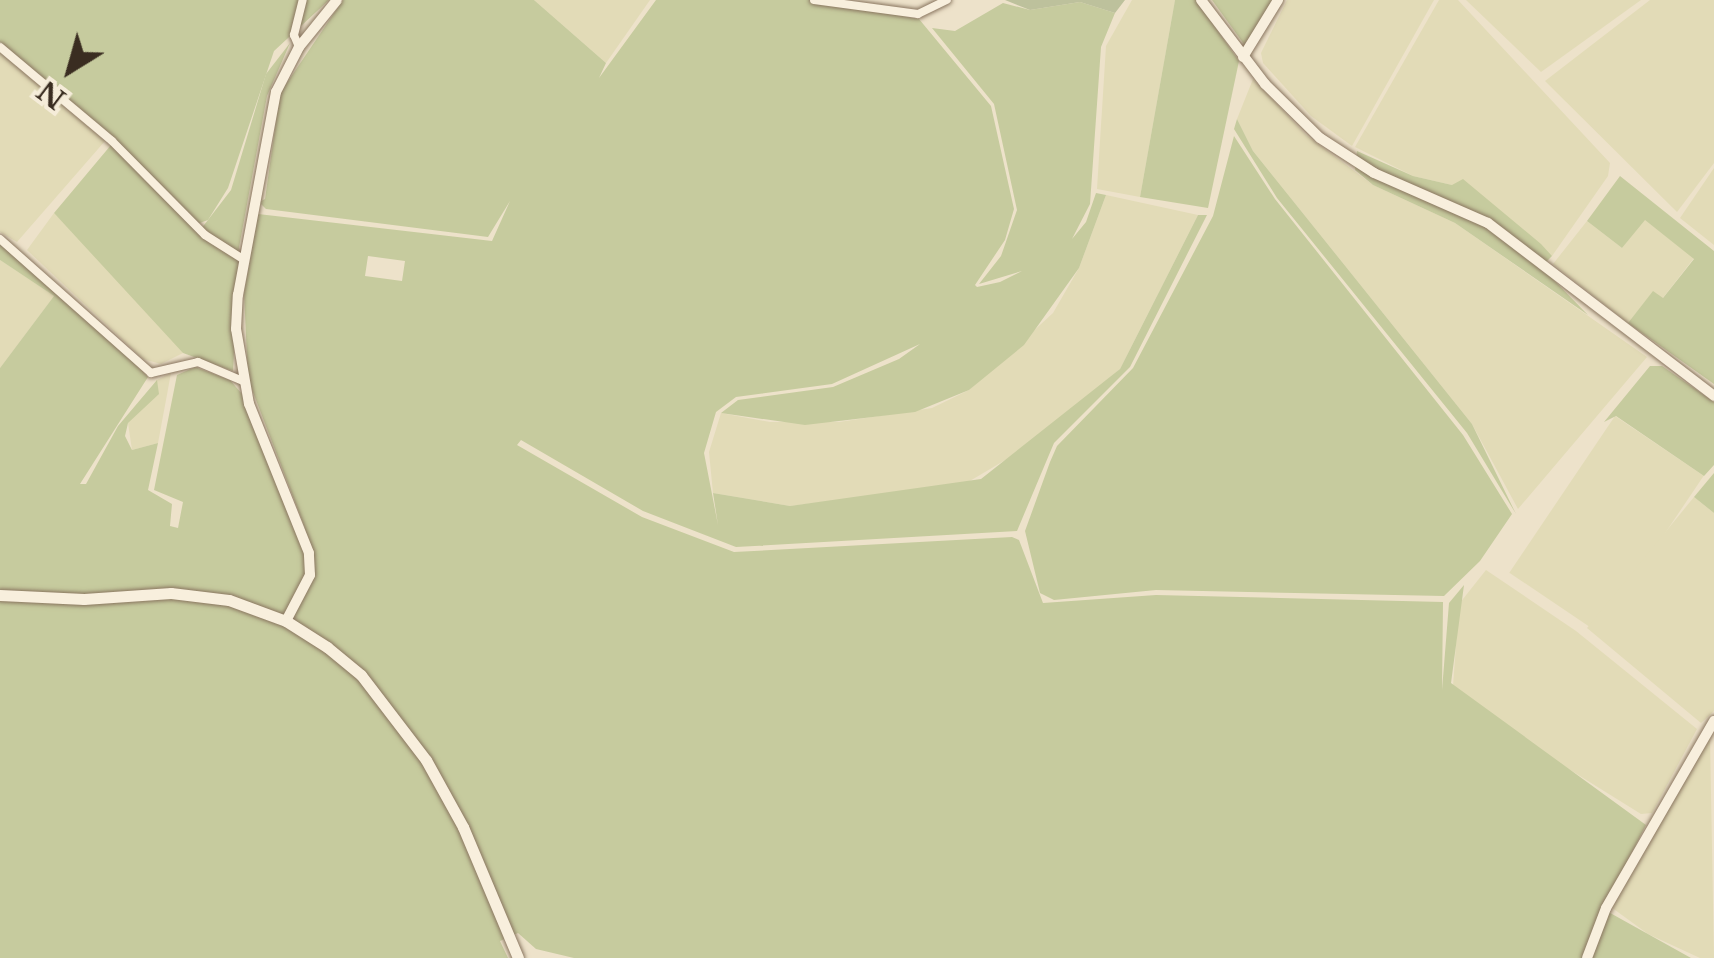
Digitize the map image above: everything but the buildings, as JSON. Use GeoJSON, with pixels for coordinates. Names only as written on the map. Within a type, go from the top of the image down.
{"type":"FeatureCollection","features":[{"type":"Feature","properties":{"kind":"main road"},"geometry":{"type":"LineString","coordinates":[[0,595],[84,599],[171,593],[230,600],[286,621],[346,661],[398,718],[462,828],[518,958]]}},
{"type":"Feature","properties":{"kind":"street"},"geometry":{"type":"LineString","coordinates":[[299,47],[294,35],[303,0]]}},
{"type":"Feature","properties":{"kind":"street"},"geometry":{"type":"LineString","coordinates":[[286,621],[309,578],[309,554],[244,381],[236,329],[242,259],[271,107],[299,47],[338,0]]}},
{"type":"Feature","properties":{"kind":"street"},"geometry":{"type":"LineString","coordinates":[[814,0],[918,14],[947,0]]}},
{"type":"Feature","properties":{"kind":"street"},"geometry":{"type":"LineString","coordinates":[[1200,0],[1292,113],[1335,150],[1488,223],[1714,396]]}},
{"type":"Feature","properties":{"kind":"street"},"geometry":{"type":"LineString","coordinates":[[1243,57],[1278,0]]}},
{"type":"Feature","properties":{"kind":"street"},"geometry":{"type":"LineString","coordinates":[[0,47],[112,141],[205,236],[242,259]]}},
{"type":"Feature","properties":{"kind":"street"},"geometry":{"type":"LineString","coordinates":[[0,239],[151,373],[198,362],[244,381]]}},
{"type":"Feature","properties":{"kind":"street"},"geometry":{"type":"LineString","coordinates":[[1587,958],[1606,908],[1714,721]]}},
{"type":"Feature","properties":{"kind":"shaded area"},"geometry":{"type":"Polygon","coordinates":[[[534,0],[650,0],[606,63],[534,0]]]}},
{"type":"Feature","properties":{"kind":"shaded area"},"geometry":{"type":"Polygon","coordinates":[[[1132,0],[1175,0],[1140,197],[1097,189],[1106,46],[1132,0]]]}},
{"type":"Feature","properties":{"kind":"shaded area"},"geometry":{"type":"Polygon","coordinates":[[[1287,0],[1434,0],[1352,146],[1311,116],[1263,63],[1261,53],[1287,0]]]}},
{"type":"Feature","properties":{"kind":"shaded area"},"geometry":{"type":"Polygon","coordinates":[[[1439,0],[1458,0],[1610,163],[1608,176],[1552,256],[1452,185],[1413,176],[1355,147],[1439,0]]]}},
{"type":"Feature","properties":{"kind":"shaded area"},"geometry":{"type":"Polygon","coordinates":[[[1466,0],[1641,0],[1541,72],[1466,0]]]}},
{"type":"Feature","properties":{"kind":"shaded area"},"geometry":{"type":"Polygon","coordinates":[[[1650,0],[1714,0],[1714,163],[1677,212],[1545,81],[1650,0]]]}},
{"type":"Feature","properties":{"kind":"shaded area"},"geometry":{"type":"Polygon","coordinates":[[[0,52],[105,141],[17,242],[0,232],[0,52]]]}},
{"type":"Feature","properties":{"kind":"shaded area"},"geometry":{"type":"Polygon","coordinates":[[[1253,79],[1306,135],[1373,185],[1455,223],[1647,357],[1518,509],[1472,424],[1253,151],[1237,119],[1253,79]]]}},
{"type":"Feature","properties":{"kind":"shaded area"},"geometry":{"type":"Polygon","coordinates":[[[1714,168],[1714,245],[1680,218],[1714,168]]]}},
{"type":"Feature","properties":{"kind":"shaded area"},"geometry":{"type":"Polygon","coordinates":[[[1106,195],[1198,215],[1120,369],[1039,440],[963,485],[790,506],[713,493],[709,452],[721,413],[770,422],[839,422],[932,408],[969,390],[1053,313],[1079,268],[1106,195]]]}},
{"type":"Feature","properties":{"kind":"shaded area"},"geometry":{"type":"Polygon","coordinates":[[[54,213],[166,329],[183,353],[161,364],[143,359],[27,250],[54,213]]]}},
{"type":"Feature","properties":{"kind":"shaded area"},"geometry":{"type":"Polygon","coordinates":[[[1644,219],[1694,258],[1662,299],[1653,292],[1628,323],[1553,264],[1587,221],[1622,248],[1644,219]]]}},
{"type":"Feature","properties":{"kind":"shaded area"},"geometry":{"type":"Polygon","coordinates":[[[0,260],[54,296],[0,368],[0,260]]]}},
{"type":"Feature","properties":{"kind":"shaded area"},"geometry":{"type":"Polygon","coordinates":[[[171,373],[158,443],[132,450],[128,423],[157,380],[171,373]]]}},
{"type":"Feature","properties":{"kind":"shaded area"},"geometry":{"type":"Polygon","coordinates":[[[1615,416],[1704,476],[1598,633],[1509,573],[1615,416]]]}},
{"type":"Feature","properties":{"kind":"shaded area"},"geometry":{"type":"Polygon","coordinates":[[[1694,497],[1714,513],[1714,711],[1701,723],[1587,628],[1694,497]]]}},
{"type":"Feature","properties":{"kind":"shaded area"},"geometry":{"type":"Polygon","coordinates":[[[1486,570],[1576,631],[1697,729],[1652,813],[1641,814],[1551,758],[1453,686],[1459,604],[1486,570]]]}},
{"type":"Feature","properties":{"kind":"shaded area"},"geometry":{"type":"Polygon","coordinates":[[[1710,738],[1714,958],[1700,958],[1648,934],[1611,907],[1710,738]]]}},
{"type":"Feature","properties":{"kind":"green space"},"geometry":{"type":"Polygon","coordinates":[[[0,0],[329,0],[274,51],[228,188],[208,220],[197,224],[113,139],[0,45],[0,0]]]}},
{"type":"Feature","properties":{"kind":"green space"},"geometry":{"type":"Polygon","coordinates":[[[343,0],[534,0],[606,63],[599,78],[656,0],[816,0],[919,19],[991,106],[1014,209],[1005,240],[977,287],[1022,271],[979,284],[1001,256],[1017,210],[994,104],[932,28],[955,31],[1003,3],[1030,10],[1080,2],[1115,13],[1101,47],[1090,204],[1072,239],[1086,222],[1096,193],[1106,195],[1079,268],[1024,345],[969,390],[915,412],[805,425],[721,413],[738,400],[833,387],[899,359],[920,344],[832,384],[736,397],[716,412],[704,453],[718,525],[713,493],[790,506],[981,479],[1120,369],[1198,215],[1207,215],[1130,367],[1054,443],[1017,531],[736,547],[643,511],[521,440],[517,445],[642,517],[734,552],[1012,537],[1019,540],[1043,603],[1156,595],[1443,602],[1442,690],[1449,603],[1464,585],[1451,683],[1646,825],[1603,909],[1691,958],[574,958],[536,949],[518,933],[500,941],[508,958],[0,958],[0,368],[54,296],[0,260],[0,244],[84,311],[148,377],[80,484],[86,484],[118,426],[157,380],[159,394],[128,423],[125,436],[132,450],[158,443],[148,490],[172,504],[170,526],[178,528],[183,502],[154,490],[177,375],[195,367],[230,380],[242,394],[296,527],[305,528],[248,379],[244,293],[258,214],[492,241],[510,201],[488,237],[266,209],[259,202],[265,199],[280,93],[343,0]],[[368,256],[365,276],[402,281],[405,261],[368,256]]]}},
{"type":"Feature","properties":{"kind":"green space"},"geometry":{"type":"Polygon","coordinates":[[[1005,0],[1125,0],[1115,13],[1080,2],[1030,10],[1005,0]]]}},
{"type":"Feature","properties":{"kind":"green space"},"geometry":{"type":"Polygon","coordinates":[[[1175,0],[1196,0],[1239,61],[1208,208],[1140,197],[1175,0]]]}},
{"type":"Feature","properties":{"kind":"green space"},"geometry":{"type":"Polygon","coordinates":[[[1212,0],[1272,0],[1246,47],[1212,0]]]}},
{"type":"Feature","properties":{"kind":"green space"},"geometry":{"type":"Polygon","coordinates":[[[290,43],[267,96],[238,253],[201,229],[231,190],[266,74],[290,43]]]}},
{"type":"Feature","properties":{"kind":"green space"},"geometry":{"type":"Polygon","coordinates":[[[1237,119],[1253,151],[1472,424],[1516,514],[1467,433],[1277,198],[1234,129],[1237,119]]]}},
{"type":"Feature","properties":{"kind":"green space"},"geometry":{"type":"Polygon","coordinates":[[[1234,136],[1275,199],[1463,435],[1512,514],[1480,561],[1444,596],[1156,590],[1054,600],[1040,593],[1025,531],[1050,462],[1057,446],[1133,368],[1213,216],[1234,136]]]}},
{"type":"Feature","properties":{"kind":"green space"},"geometry":{"type":"Polygon","coordinates":[[[111,145],[204,238],[239,260],[233,371],[183,353],[54,213],[111,145]]]}},
{"type":"Feature","properties":{"kind":"green space"},"geometry":{"type":"Polygon","coordinates":[[[1357,151],[1413,176],[1452,185],[1463,179],[1541,244],[1552,256],[1541,267],[1588,315],[1455,223],[1373,185],[1355,170],[1357,151]]]}},
{"type":"Feature","properties":{"kind":"green space"},"geometry":{"type":"Polygon","coordinates":[[[1620,176],[1714,251],[1714,384],[1628,323],[1653,291],[1663,298],[1694,259],[1645,220],[1622,248],[1587,221],[1620,176]]]}},
{"type":"Feature","properties":{"kind":"green space"},"geometry":{"type":"Polygon","coordinates":[[[1650,366],[1662,366],[1714,402],[1714,465],[1704,476],[1616,416],[1604,422],[1650,366]]]}},
{"type":"Feature","properties":{"kind":"green space"},"geometry":{"type":"Polygon","coordinates":[[[1714,473],[1714,513],[1694,497],[1714,473]]]}}]}
